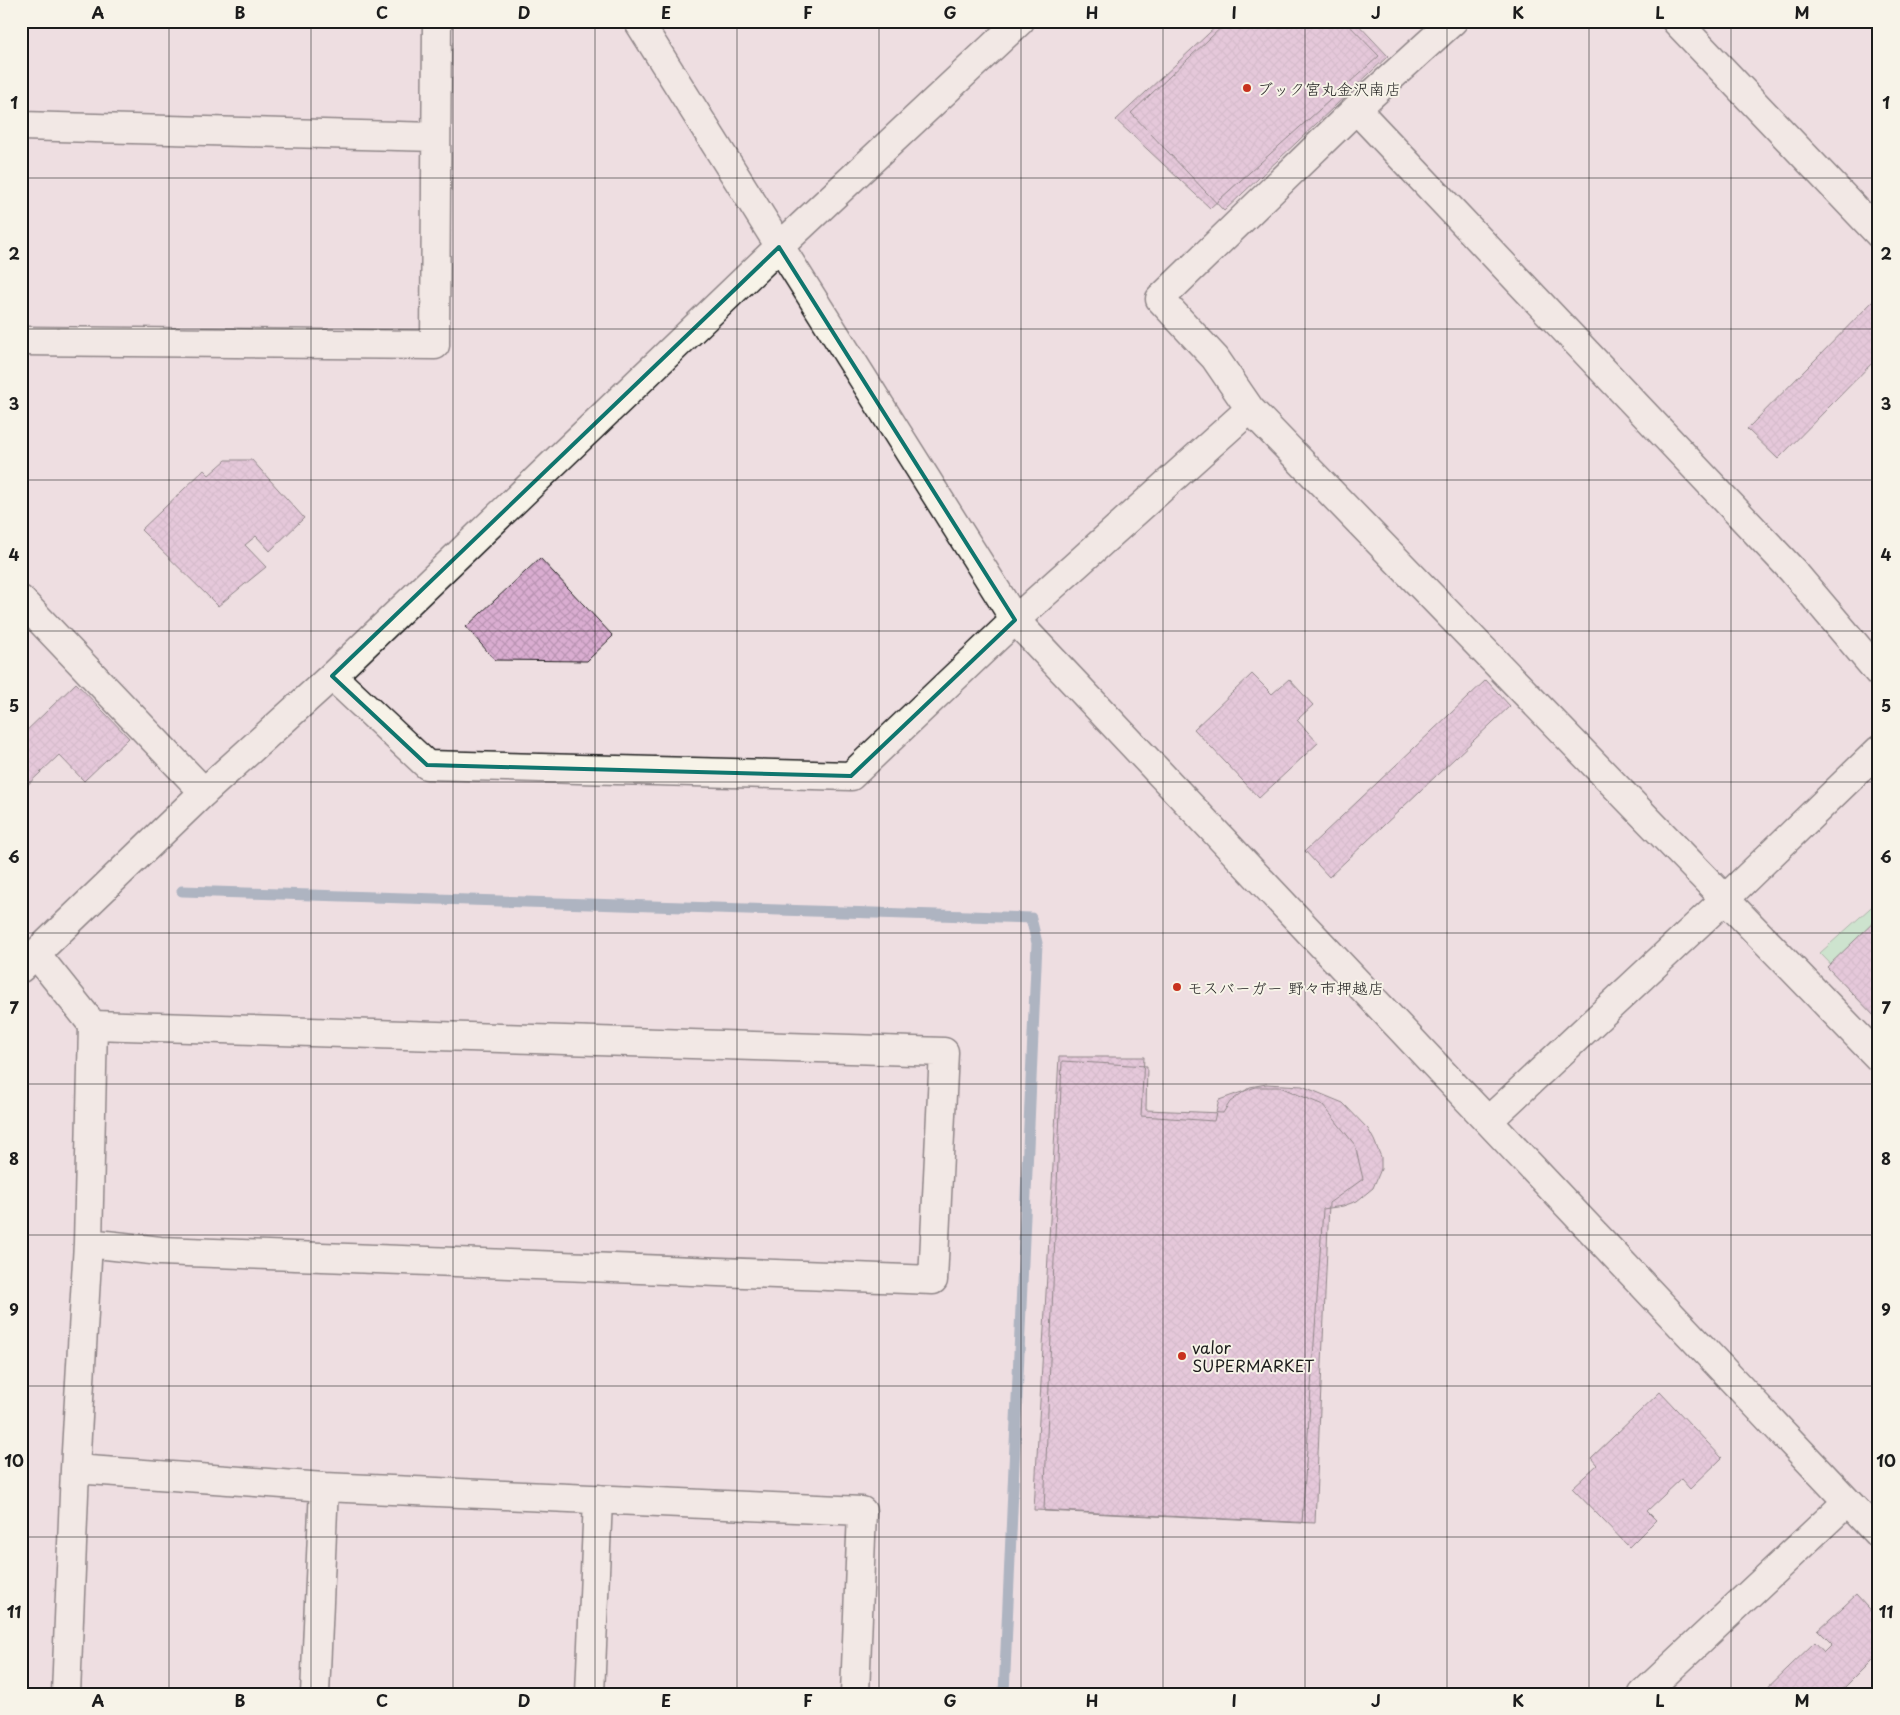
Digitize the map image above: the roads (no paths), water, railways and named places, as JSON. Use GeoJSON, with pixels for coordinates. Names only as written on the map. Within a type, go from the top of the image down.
{"type":"FeatureCollection","features":[{"type":"Feature","properties":{"kind":"street"},"geometry":{"type":"LineString","coordinates":[[21,341],[435,345],[437,21]]}},
{"type":"Feature","properties":{"kind":"street"},"geometry":{"type":"LineString","coordinates":[[638,21],[1015,620],[1879,1535]]}},
{"type":"Feature","properties":{"kind":"street"},"geometry":{"type":"LineString","coordinates":[[88,1243],[160,1252],[933,1280],[944,1052],[93,1025],[29,961],[204,792],[332,676],[779,247],[1020,21]]}},
{"type":"Feature","properties":{"kind":"street"},"geometry":{"type":"LineString","coordinates":[[1453,21],[1356,109],[1160,299],[1214,358],[1250,408],[1879,1058]]}},
{"type":"Feature","properties":{"kind":"street"},"geometry":{"type":"LineString","coordinates":[[1676,21],[1879,234]]}},
{"type":"Feature","properties":{"kind":"street"},"geometry":{"type":"LineString","coordinates":[[1356,109],[1792,570],[1879,672]]}},
{"type":"Feature","properties":{"kind":"street"},"geometry":{"type":"LineString","coordinates":[[21,126],[436,138]]}},
{"type":"Feature","properties":{"kind":"street"},"geometry":{"type":"LineString","coordinates":[[332,676],[427,765],[851,776],[1015,620],[1250,408]]}},
{"type":"Feature","properties":{"kind":"street"},"geometry":{"type":"LineString","coordinates":[[21,600],[204,792]]}},
{"type":"Feature","properties":{"kind":"street"},"geometry":{"type":"LineString","coordinates":[[1489,1120],[1725,900],[1879,750]]}},
{"type":"Feature","properties":{"kind":"street"},"geometry":{"type":"LineString","coordinates":[[66,1694],[75,1469],[88,1243],[93,1025]]}},
{"type":"Feature","properties":{"kind":"street"},"geometry":{"type":"LineString","coordinates":[[75,1469],[324,1487],[862,1512],[856,1694]]}},
{"type":"Feature","properties":{"kind":"street"},"geometry":{"type":"LineString","coordinates":[[315,1694],[324,1487]]}},
{"type":"Feature","properties":{"kind":"street"},"geometry":{"type":"LineString","coordinates":[[590,1694],[598,1499]]}},
{"type":"Feature","properties":{"kind":"street"},"geometry":{"type":"LineString","coordinates":[[1643,1694],[1847,1502]]}},
{"type":"Feature","properties":{"kind":"waterway"},"geometry":{"type":"LineString","coordinates":[[182,891],[1031,918],[1037,943],[1004,1694]]}},
{"type":"Feature","properties":{"kind":"place","name":"ブック宮丸金沢南店"},"geometry":{"type":"Point","coordinates":[1247,88]}},
{"type":"Feature","properties":{"kind":"place","name":"モスバーガー 野々市押越店"},"geometry":{"type":"Point","coordinates":[1177,987]}},
{"type":"Feature","properties":{"kind":"place","name":"valor SUPERMARKET"},"geometry":{"type":"Point","coordinates":[1182,1356]}}]}
